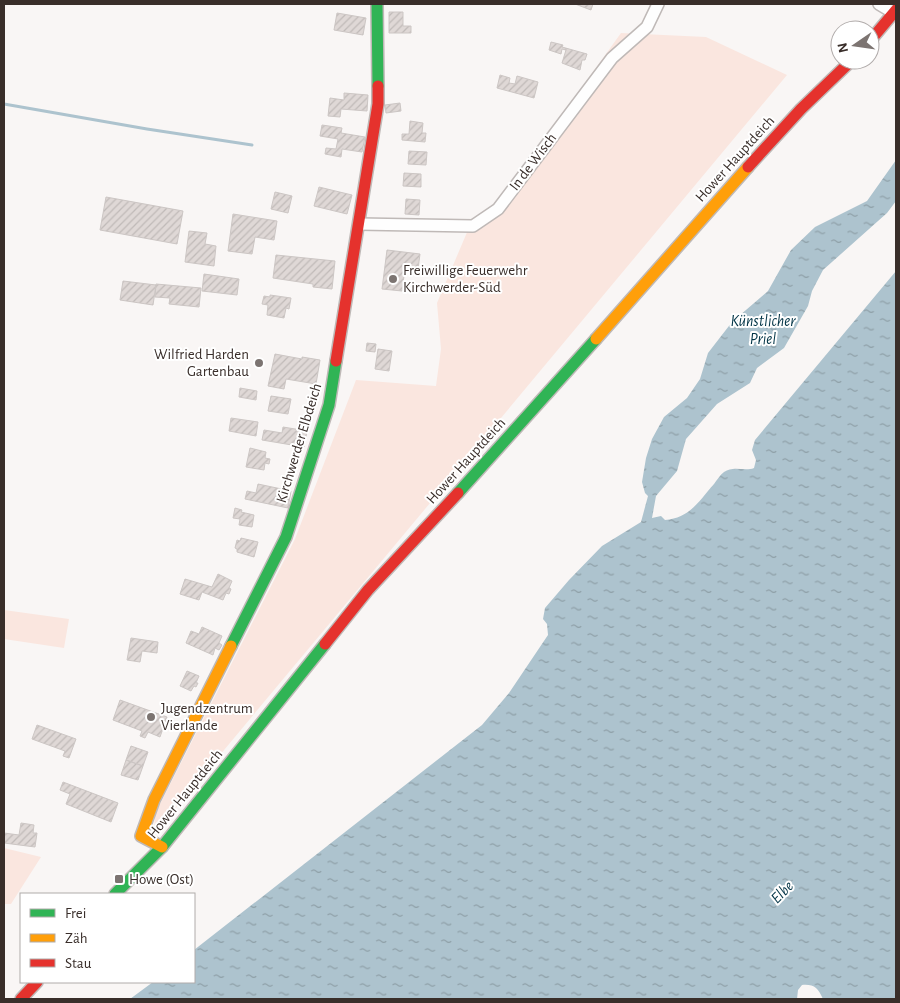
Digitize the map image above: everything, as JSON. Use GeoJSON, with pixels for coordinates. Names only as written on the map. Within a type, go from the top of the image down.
{"type":"FeatureCollection","features":[{"type":"Feature","properties":{"kind":"street","name":"Kirchwerder Elbdeich"},"geometry":{"type":"LineString","coordinates":[[162,847],[141,836],[154,800],[286,537],[329,405],[378,104],[377,4]]}},
{"type":"Feature","properties":{"kind":"street","name":"In de Wisch"},"geometry":{"type":"LineString","coordinates":[[359,224],[473,226],[498,209],[612,58],[647,27],[658,4]]}},
{"type":"Feature","properties":{"kind":"street"},"geometry":{"type":"LineString","coordinates":[[879,4],[895,12],[880,29]]}},
{"type":"Feature","properties":{"kind":"street","name":"Hower Hauptdeich"},"geometry":{"type":"LineString","coordinates":[[116,893],[162,847],[368,590],[487,462],[759,154],[801,109],[842,70]]}},
{"type":"Feature","properties":{"kind":"street"},"geometry":{"type":"LineString","coordinates":[[21,999],[36,983]]}},
{"type":"Feature","properties":{"kind":"shaded area"},"geometry":{"type":"Polygon","coordinates":[[[621,33],[706,37],[787,75],[154,834],[155,814],[295,539],[356,380],[436,386],[441,349],[437,303],[468,230],[496,207],[621,33]]]}},
{"type":"Feature","properties":{"kind":"shaded area"},"geometry":{"type":"Polygon","coordinates":[[[4,610],[69,619],[64,648],[4,639],[4,610]]]}},
{"type":"Feature","properties":{"kind":"shaded area"},"geometry":{"type":"Polygon","coordinates":[[[4,848],[41,857],[11,904],[4,904],[4,848]]]}},
{"type":"Feature","properties":{"kind":"water"},"geometry":{"type":"Polygon","coordinates":[[[896,160],[896,201],[887,213],[823,270],[812,291],[808,306],[784,348],[757,368],[750,383],[717,404],[686,439],[677,471],[656,496],[652,518],[661,516],[665,520],[681,516],[693,508],[724,472],[732,469],[754,468],[756,460],[752,450],[755,440],[896,271],[896,999],[823,999],[815,988],[810,985],[802,985],[798,990],[797,999],[130,999],[152,983],[195,983],[195,949],[482,725],[509,693],[548,635],[547,624],[543,619],[545,608],[602,546],[641,522],[648,496],[645,493],[642,482],[646,458],[652,439],[664,417],[687,398],[700,379],[708,353],[732,322],[768,291],[791,250],[815,227],[867,201],[896,160]]]}},
{"type":"Feature","properties":{"kind":"building"},"geometry":{"type":"Polygon","coordinates":[[[575,4],[593,4],[591,10],[575,4]]]}},
{"type":"Feature","properties":{"kind":"building"},"geometry":{"type":"Polygon","coordinates":[[[389,12],[403,12],[403,26],[411,26],[411,33],[389,33],[389,12]]]}},
{"type":"Feature","properties":{"kind":"building"},"geometry":{"type":"Polygon","coordinates":[[[337,13],[366,18],[363,35],[334,30],[337,13]]]}},
{"type":"Feature","properties":{"kind":"building"},"geometry":{"type":"Polygon","coordinates":[[[551,42],[587,54],[585,60],[582,60],[580,70],[562,63],[566,50],[562,49],[561,54],[549,50],[551,42]]]}},
{"type":"Feature","properties":{"kind":"building"},"geometry":{"type":"Polygon","coordinates":[[[500,75],[510,78],[509,83],[515,84],[517,76],[538,82],[534,98],[497,88],[500,75]]]}},
{"type":"Feature","properties":{"kind":"building"},"geometry":{"type":"Polygon","coordinates":[[[344,93],[368,95],[367,111],[341,109],[340,117],[328,116],[330,98],[344,100],[344,93]]]}},
{"type":"Feature","properties":{"kind":"building"},"geometry":{"type":"Polygon","coordinates":[[[400,103],[401,111],[386,113],[385,105],[400,103]]]}},
{"type":"Feature","properties":{"kind":"building"},"geometry":{"type":"Polygon","coordinates":[[[410,121],[423,123],[422,133],[426,133],[425,142],[402,140],[402,134],[409,134],[410,121]]]}},
{"type":"Feature","properties":{"kind":"building"},"geometry":{"type":"Polygon","coordinates":[[[322,125],[342,128],[341,133],[365,137],[362,152],[342,149],[341,157],[325,154],[326,148],[336,149],[338,139],[320,136],[322,125]]]}},
{"type":"Feature","properties":{"kind":"building"},"geometry":{"type":"Polygon","coordinates":[[[409,151],[427,152],[426,165],[408,164],[409,151]]]}},
{"type":"Feature","properties":{"kind":"building"},"geometry":{"type":"Polygon","coordinates":[[[404,173],[421,174],[421,187],[403,186],[404,173]]]}},
{"type":"Feature","properties":{"kind":"building"},"geometry":{"type":"Polygon","coordinates":[[[319,187],[352,195],[347,214],[314,206],[319,187]]]}},
{"type":"Feature","properties":{"kind":"building"},"geometry":{"type":"Polygon","coordinates":[[[275,192],[292,196],[288,213],[271,209],[275,192]]]}},
{"type":"Feature","properties":{"kind":"building"},"geometry":{"type":"Polygon","coordinates":[[[106,197],[183,211],[177,244],[100,230],[106,197]]]}},
{"type":"Feature","properties":{"kind":"building"},"geometry":{"type":"Polygon","coordinates":[[[406,199],[420,200],[419,215],[405,214],[406,199]]]}},
{"type":"Feature","properties":{"kind":"building"},"geometry":{"type":"Polygon","coordinates":[[[233,214],[277,221],[274,240],[255,237],[252,254],[228,251],[233,214]]]}},
{"type":"Feature","properties":{"kind":"building"},"geometry":{"type":"Polygon","coordinates":[[[189,231],[207,233],[205,244],[216,246],[214,266],[185,262],[189,231]]]}},
{"type":"Feature","properties":{"kind":"building","name":"Freiwillige Feuerwehr Kirchwerder-Süd"},"geometry":{"type":"Polygon","coordinates":[[[387,250],[420,254],[418,269],[405,268],[402,291],[382,289],[387,250]]]}},
{"type":"Feature","properties":{"kind":"building"},"geometry":{"type":"Polygon","coordinates":[[[276,255],[335,261],[332,289],[313,287],[313,284],[273,278],[276,255]]]}},
{"type":"Feature","properties":{"kind":"building"},"geometry":{"type":"Polygon","coordinates":[[[204,274],[239,279],[237,295],[202,291],[204,274]]]}},
{"type":"Feature","properties":{"kind":"building"},"geometry":{"type":"Polygon","coordinates":[[[123,281],[156,285],[153,305],[120,300],[123,281]]]}},
{"type":"Feature","properties":{"kind":"building"},"geometry":{"type":"Polygon","coordinates":[[[156,284],[201,288],[199,307],[169,304],[170,298],[155,297],[156,284]]]}},
{"type":"Feature","properties":{"kind":"building"},"geometry":{"type":"Polygon","coordinates":[[[270,295],[291,298],[289,309],[286,308],[284,318],[267,315],[268,305],[262,304],[264,296],[270,297],[270,295]]]}},
{"type":"Feature","properties":{"kind":"building"},"geometry":{"type":"Polygon","coordinates":[[[367,343],[376,344],[375,352],[366,351],[367,343]]]}},
{"type":"Feature","properties":{"kind":"building"},"geometry":{"type":"Polygon","coordinates":[[[378,349],[392,351],[389,371],[375,369],[378,349]]]}},
{"type":"Feature","properties":{"kind":"building"},"geometry":{"type":"Polygon","coordinates":[[[275,354],[320,360],[316,384],[286,379],[284,389],[268,386],[275,354]]]}},
{"type":"Feature","properties":{"kind":"building"},"geometry":{"type":"Polygon","coordinates":[[[240,388],[257,391],[256,400],[239,397],[240,388]]]}},
{"type":"Feature","properties":{"kind":"building"},"geometry":{"type":"Polygon","coordinates":[[[271,396],[291,399],[288,414],[268,411],[271,396]]]}},
{"type":"Feature","properties":{"kind":"building"},"geometry":{"type":"Polygon","coordinates":[[[231,418],[258,422],[256,436],[229,431],[231,418]]]}},
{"type":"Feature","properties":{"kind":"building"},"geometry":{"type":"Polygon","coordinates":[[[283,427],[307,431],[304,447],[262,440],[264,430],[282,433],[283,427]]]}},
{"type":"Feature","properties":{"kind":"building"},"geometry":{"type":"Polygon","coordinates":[[[250,448],[266,452],[265,458],[270,459],[269,464],[265,463],[264,470],[246,467],[250,448]]]}},
{"type":"Feature","properties":{"kind":"building"},"geometry":{"type":"Polygon","coordinates":[[[258,484],[291,491],[288,508],[245,499],[247,491],[256,493],[258,484]]]}},
{"type":"Feature","properties":{"kind":"building"},"geometry":{"type":"Polygon","coordinates":[[[235,508],[242,510],[241,512],[254,515],[252,527],[239,525],[240,519],[233,518],[235,508]]]}},
{"type":"Feature","properties":{"kind":"building"},"geometry":{"type":"Polygon","coordinates":[[[241,538],[258,542],[254,557],[237,552],[235,548],[237,540],[240,541],[241,538]]]}},
{"type":"Feature","properties":{"kind":"building"},"geometry":{"type":"Polygon","coordinates":[[[218,574],[232,581],[229,594],[226,593],[223,600],[202,592],[199,600],[180,594],[185,579],[212,587],[218,574]]]}},
{"type":"Feature","properties":{"kind":"building"},"geometry":{"type":"Polygon","coordinates":[[[202,627],[222,636],[219,643],[222,645],[219,650],[215,648],[213,655],[186,643],[191,631],[199,634],[202,627]]]}},
{"type":"Feature","properties":{"kind":"building"},"geometry":{"type":"Polygon","coordinates":[[[131,638],[158,642],[157,653],[142,651],[140,662],[127,660],[131,638]]]}},
{"type":"Feature","properties":{"kind":"building"},"geometry":{"type":"Polygon","coordinates":[[[187,671],[199,676],[196,687],[194,686],[191,691],[180,686],[187,671]]]}},
{"type":"Feature","properties":{"kind":"building"},"geometry":{"type":"Polygon","coordinates":[[[120,700],[167,717],[160,737],[148,732],[145,738],[140,736],[142,731],[113,720],[120,700]]]}},
{"type":"Feature","properties":{"kind":"building"},"geometry":{"type":"Polygon","coordinates":[[[37,725],[76,739],[69,758],[63,756],[65,751],[32,739],[37,725]]]}},
{"type":"Feature","properties":{"kind":"building"},"geometry":{"type":"Polygon","coordinates":[[[131,746],[148,752],[143,766],[126,760],[131,746]]]}},
{"type":"Feature","properties":{"kind":"building"},"geometry":{"type":"Polygon","coordinates":[[[126,760],[143,766],[138,780],[121,775],[126,760]]]}},
{"type":"Feature","properties":{"kind":"building"},"geometry":{"type":"Polygon","coordinates":[[[63,782],[118,803],[111,822],[66,804],[70,794],[60,790],[63,782]]]}},
{"type":"Feature","properties":{"kind":"building"},"geometry":{"type":"Polygon","coordinates":[[[21,823],[34,825],[33,833],[37,833],[35,847],[4,843],[4,833],[19,835],[21,823]]]}},
{"type":"Feature","properties":{"kind":"waterway"},"geometry":{"type":"LineString","coordinates":[[4,104],[252,145]]}},
{"type":"Feature","properties":{"kind":"traffic: fast"},"geometry":{"type":"LineString","coordinates":[[377,4],[378,86]]}},
{"type":"Feature","properties":{"kind":"traffic: fast"},"geometry":{"type":"LineString","coordinates":[[458,493],[596,339]]}},
{"type":"Feature","properties":{"kind":"traffic: fast"},"geometry":{"type":"LineString","coordinates":[[231,646],[286,537],[329,405],[336,361]]}},
{"type":"Feature","properties":{"kind":"traffic: fast"},"geometry":{"type":"LineString","coordinates":[[116,893],[162,847],[325,644]]}},
{"type":"Feature","properties":{"kind":"traffic: slow"},"geometry":{"type":"LineString","coordinates":[[596,339],[748,167]]}},
{"type":"Feature","properties":{"kind":"traffic: slow"},"geometry":{"type":"LineString","coordinates":[[162,847],[141,836],[154,800],[231,646]]}},
{"type":"Feature","properties":{"kind":"traffic: jam"},"geometry":{"type":"LineString","coordinates":[[880,29],[896,10]]}},
{"type":"Feature","properties":{"kind":"traffic: jam"},"geometry":{"type":"LineString","coordinates":[[748,167],[801,109],[842,70]]}},
{"type":"Feature","properties":{"kind":"traffic: jam"},"geometry":{"type":"LineString","coordinates":[[336,361],[378,104],[378,86]]}},
{"type":"Feature","properties":{"kind":"traffic: jam"},"geometry":{"type":"LineString","coordinates":[[325,644],[368,590],[458,493]]}},
{"type":"Feature","properties":{"kind":"traffic: jam"},"geometry":{"type":"LineString","coordinates":[[21,999],[36,983]]}},
{"type":"Feature","properties":{"kind":"place","name":"Freiwillige Feuerwehr Kirchwerder-Süd"},"geometry":{"type":"Point","coordinates":[393,279]}},
{"type":"Feature","properties":{"kind":"place","name":"Wilfried Harden Gartenbau"},"geometry":{"type":"Point","coordinates":[259,363]}},
{"type":"Feature","properties":{"kind":"place","name":"Jugendzentrum Vierlande"},"geometry":{"type":"Point","coordinates":[151,717]}},
{"type":"Feature","properties":{"kind":"place","name":"Howe (Ost)"},"geometry":{"type":"Point","coordinates":[119,879]}},
{"type":"Feature","properties":{"kind":"water label","name":"Künstlicher Priel"},"geometry":{"type":"Point","coordinates":[763,330]}},
{"type":"Feature","properties":{"kind":"water label","name":"Elbe"},"geometry":{"type":"Point","coordinates":[782,892]}}]}
